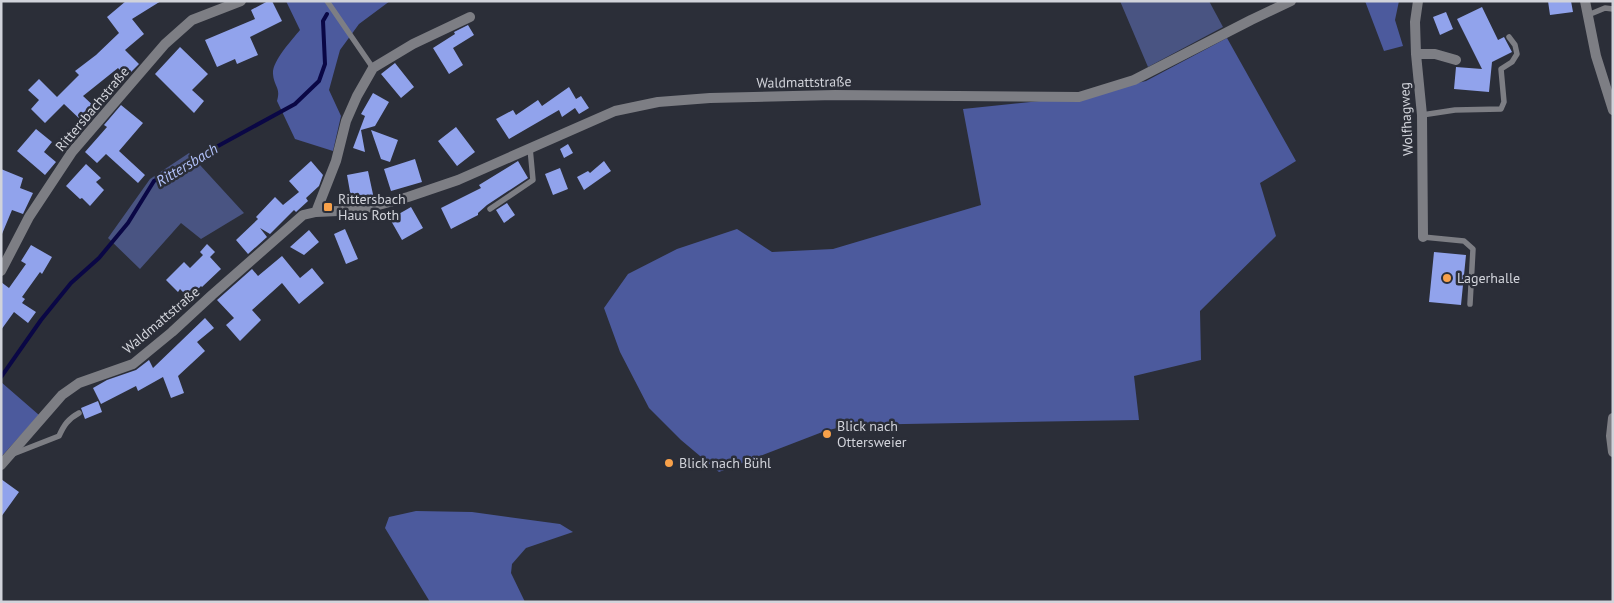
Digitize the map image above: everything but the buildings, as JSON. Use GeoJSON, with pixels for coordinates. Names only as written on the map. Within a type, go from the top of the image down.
{"type":"FeatureCollection","features":[{"type":"Feature","properties":{"kind":"street","name":"Rittersbachstraße"},"geometry":{"type":"LineString","coordinates":[[1,271],[29,217],[72,152],[165,44],[192,20],[241,1]]}},
{"type":"Feature","properties":{"kind":"street","name":"Waldmattstraße"},"geometry":{"type":"LineString","coordinates":[[4,461],[62,396],[79,383],[133,364],[304,215],[316,212],[360,210],[408,197],[458,180],[615,111],[658,102],[710,98],[835,95],[1079,97],[1134,80],[1291,1]]}},
{"type":"Feature","properties":{"kind":"street","name":"Wolfhagweg"},"geometry":{"type":"LineString","coordinates":[[1418,1],[1415,22],[1422,115],[1423,237]]}},
{"type":"Feature","properties":{"kind":"street"},"geometry":{"type":"LineString","coordinates":[[1585,1],[1596,56],[1613,110]]}},
{"type":"Feature","properties":{"kind":"street"},"geometry":{"type":"LineString","coordinates":[[316,212],[336,161],[346,121],[356,96],[373,68],[413,44],[470,17]]}},
{"type":"Feature","properties":{"kind":"street"},"geometry":{"type":"LineString","coordinates":[[1416,54],[1435,54],[1456,60]]}},
{"type":"Feature","properties":{"kind":"street"},"geometry":{"type":"LineString","coordinates":[[1613,418],[1611,436],[1613,452]]}},
{"type":"Feature","properties":{"kind":"lane"},"geometry":{"type":"LineString","coordinates":[[327,1],[373,68]]}},
{"type":"Feature","properties":{"kind":"lane"},"geometry":{"type":"LineString","coordinates":[[1588,15],[1605,8],[1613,9]]}},
{"type":"Feature","properties":{"kind":"lane"},"geometry":{"type":"LineString","coordinates":[[1422,115],[1455,110],[1501,109],[1504,102],[1501,69],[1512,62],[1517,54],[1509,37]]}},
{"type":"Feature","properties":{"kind":"lane"},"geometry":{"type":"LineString","coordinates":[[490,210],[533,180],[530,148]]}},
{"type":"Feature","properties":{"kind":"lane"},"geometry":{"type":"LineString","coordinates":[[1423,237],[1464,241],[1474,249],[1470,304]]}},
{"type":"Feature","properties":{"kind":"lane"},"geometry":{"type":"LineString","coordinates":[[4,461],[59,436],[64,424],[70,418],[79,414]]}},
{"type":"Feature","properties":{"kind":"shaded area"},"geometry":{"type":"Polygon","coordinates":[[[286,1],[390,1],[359,24],[340,50],[329,90],[341,116],[333,151],[295,139],[277,101],[278,90],[273,74],[274,69],[283,51],[300,30],[286,1]]]}},
{"type":"Feature","properties":{"kind":"shaded area"},"geometry":{"type":"Polygon","coordinates":[[[1120,1],[1209,1],[1223,27],[1148,67],[1120,1]]]}},
{"type":"Feature","properties":{"kind":"shaded area"},"geometry":{"type":"Polygon","coordinates":[[[1365,1],[1399,1],[1395,20],[1403,46],[1384,51],[1365,1]]]}},
{"type":"Feature","properties":{"kind":"shaded area"},"geometry":{"type":"Polygon","coordinates":[[[1227,38],[1296,161],[1260,183],[1276,236],[1200,311],[1201,360],[1134,376],[1139,420],[849,425],[825,431],[719,472],[681,440],[649,408],[620,352],[604,308],[628,274],[677,249],[737,229],[772,252],[833,249],[981,205],[963,109],[1079,97],[1146,81],[1227,38]]]}},
{"type":"Feature","properties":{"kind":"shaded area"},"geometry":{"type":"Polygon","coordinates":[[[189,153],[244,213],[201,239],[181,223],[140,269],[108,238],[150,179],[189,153]]]}},
{"type":"Feature","properties":{"kind":"shaded area"},"geometry":{"type":"Polygon","coordinates":[[[1,382],[39,415],[1,457],[1,382]]]}},
{"type":"Feature","properties":{"kind":"shaded area"},"geometry":{"type":"Polygon","coordinates":[[[416,511],[472,512],[560,524],[573,532],[526,548],[512,564],[511,573],[525,602],[430,602],[385,528],[389,517],[416,511]]]}},
{"type":"Feature","properties":{"kind":"waterway","name":"Rittersbach"},"geometry":{"type":"LineString","coordinates":[[1,377],[41,320],[71,283],[99,258],[128,223],[154,181],[295,104],[319,81],[325,64],[323,21],[327,14]]}},
{"type":"Feature","properties":{"kind":"place","name":"Rittersbach Haus Roth"},"geometry":{"type":"Point","coordinates":[328,207]}},
{"type":"Feature","properties":{"kind":"place","name":"Lagerhalle"},"geometry":{"type":"Point","coordinates":[1447,278]}},
{"type":"Feature","properties":{"kind":"place","name":"Blick nach Ottersweier"},"geometry":{"type":"Point","coordinates":[827,434]}},
{"type":"Feature","properties":{"kind":"place","name":"Blick nach Bühl"},"geometry":{"type":"Point","coordinates":[669,463]}}]}
